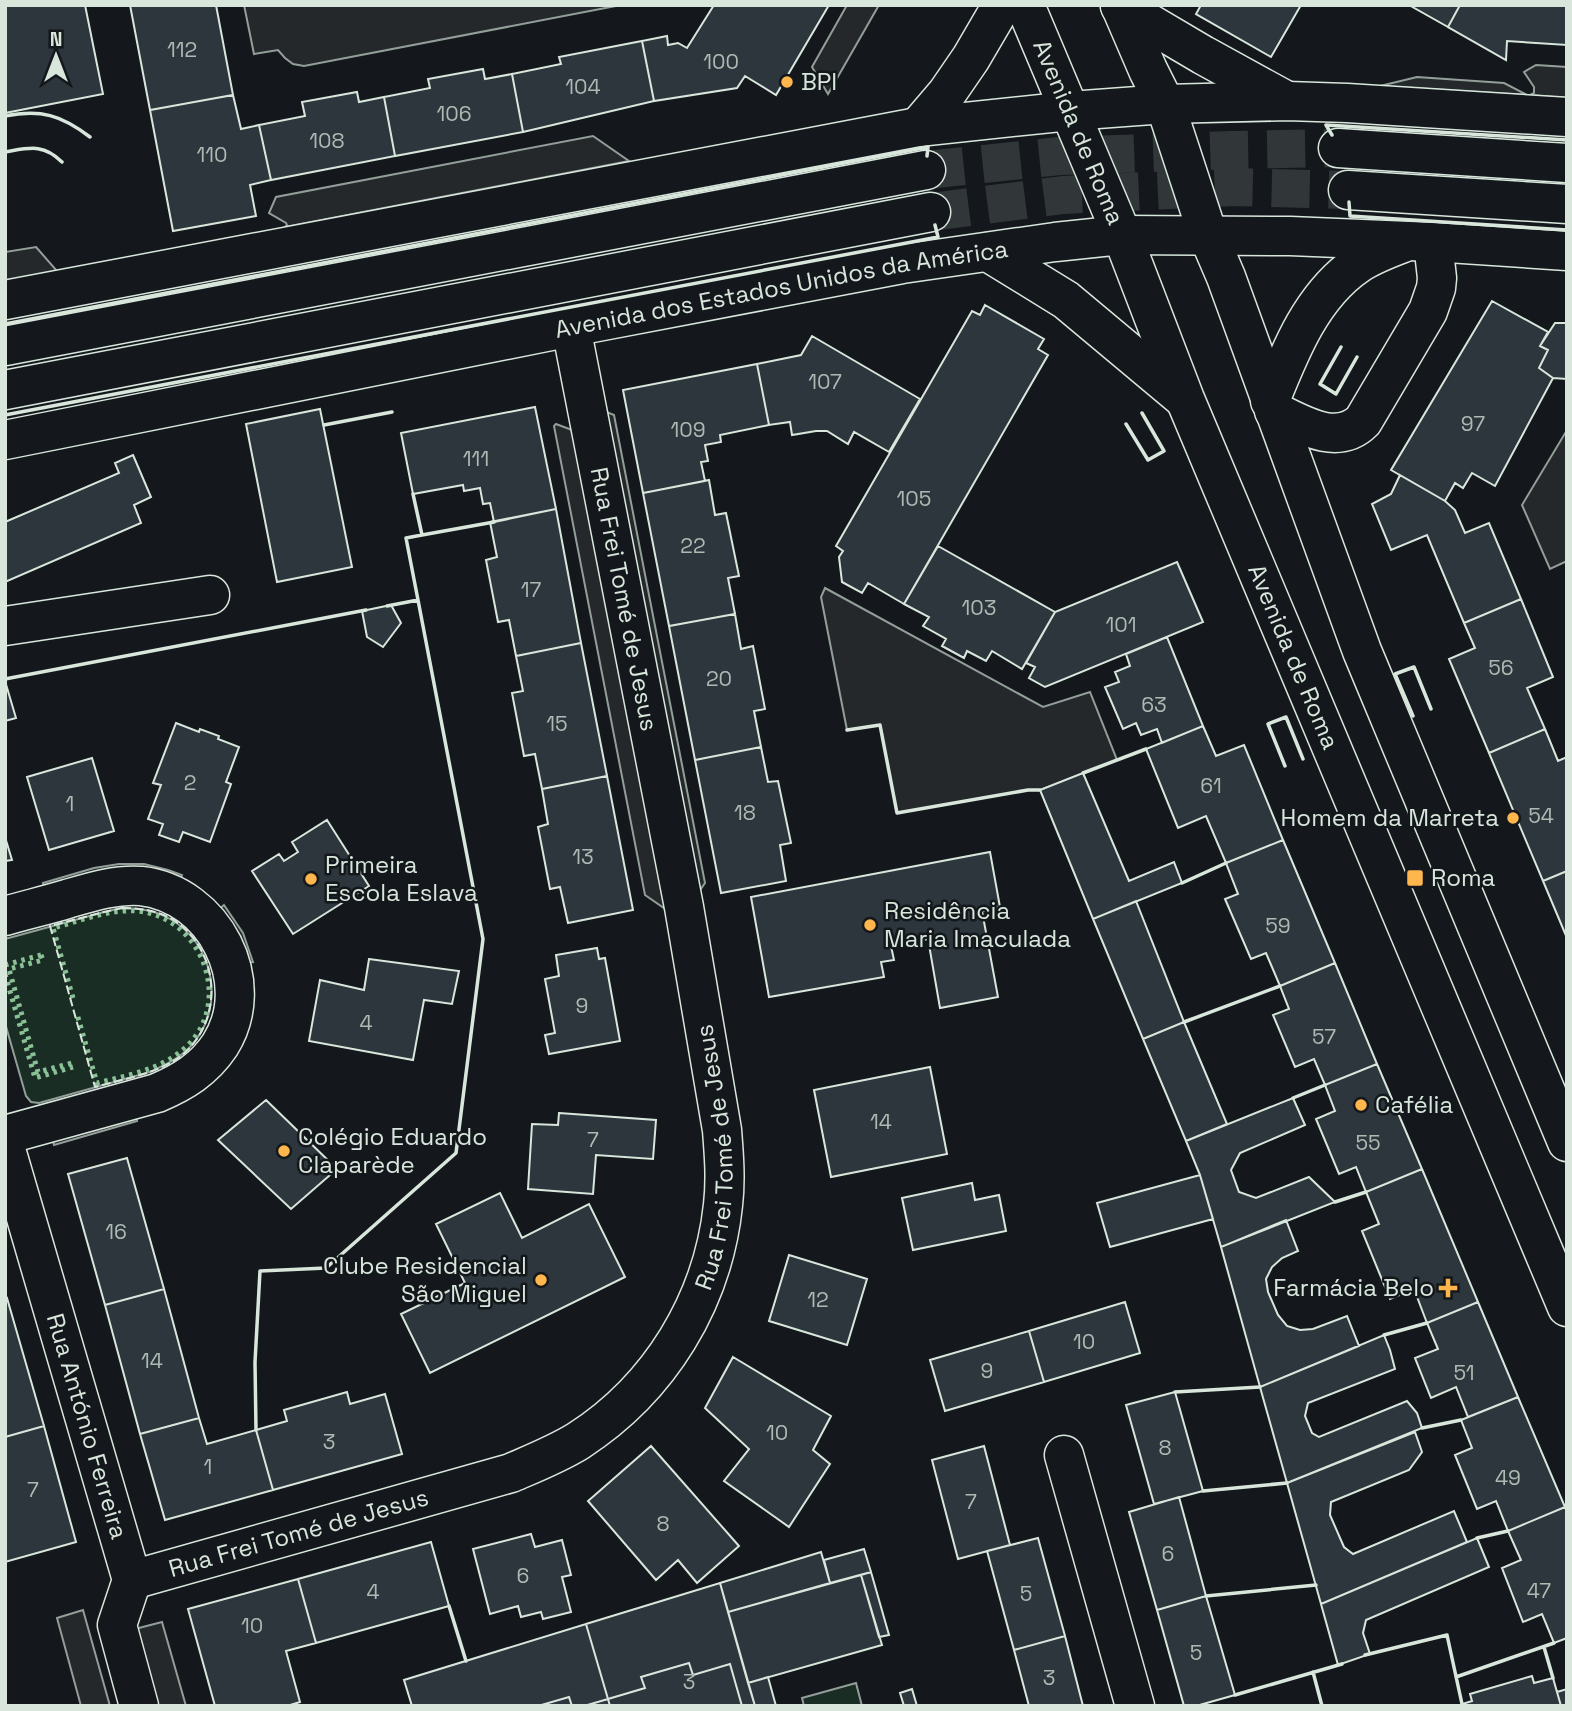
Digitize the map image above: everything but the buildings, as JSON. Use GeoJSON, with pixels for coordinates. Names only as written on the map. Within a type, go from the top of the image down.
{"type":"FeatureCollection","features":[{"type":"Feature","properties":{"kind":"main road"},"geometry":{"type":"LineString","coordinates":[[918,127],[947,93],[1002,5]]}},
{"type":"Feature","properties":{"kind":"main road","name":"Avenida de Roma"},"geometry":{"type":"LineString","coordinates":[[1025,5],[1122,235],[1185,399],[1567,1307]]}},
{"type":"Feature","properties":{"kind":"main road"},"geometry":{"type":"LineString","coordinates":[[1120,6],[1287,101]]}},
{"type":"Feature","properties":{"kind":"main road"},"geometry":{"type":"LineString","coordinates":[[1120,6],[1165,104],[1208,235],[1226,277],[1362,651],[1567,1142]]}},
{"type":"Feature","properties":{"kind":"main road"},"geometry":{"type":"LineString","coordinates":[[5,300],[918,127],[1165,104],[1287,101],[1567,117]]}},
{"type":"Feature","properties":{"kind":"main road"},"geometry":{"type":"LineString","coordinates":[[1338,148],[1567,163]]}},
{"type":"Feature","properties":{"kind":"main road"},"geometry":{"type":"LineString","coordinates":[[5,346],[926,170]]}},
{"type":"Feature","properties":{"kind":"main road"},"geometry":{"type":"LineString","coordinates":[[1348,190],[1567,204]]}},
{"type":"Feature","properties":{"kind":"main road","name":"Avenida dos Estados Unidos da América"},"geometry":{"type":"LineString","coordinates":[[5,390],[931,212]]}},
{"type":"Feature","properties":{"kind":"main road","name":"Avenida dos Estados Unidos da América"},"geometry":{"type":"LineString","coordinates":[[5,440],[902,264],[1055,242],[1122,235],[1290,236],[1567,251]]}},
{"type":"Feature","properties":{"kind":"main road"},"geometry":{"type":"LineString","coordinates":[[1420,242],[1437,278],[1436,288],[1428,311],[1363,421],[1356,428],[1340,433],[1322,432],[1272,406],[1293,350],[1318,302],[1342,276],[1360,263],[1420,242]]}},
{"type":"Feature","properties":{"kind":"main road"},"geometry":{"type":"LineString","coordinates":[[988,251],[1066,300],[1185,399]]}},
{"type":"Feature","properties":{"kind":"main road","name":"Rua Frei Tomé de Jesus"},"geometry":{"type":"LineString","coordinates":[[132,1580],[511,1473],[544,1459],[576,1442],[634,1397],[678,1339],[709,1274],[723,1203],[722,1130],[684,907],[571,327]]}},
{"type":"Feature","properties":{"kind":"main road"},"geometry":{"type":"LineString","coordinates":[[5,626],[210,595]]}},
{"type":"Feature","properties":{"kind":"main road"},"geometry":{"type":"LineString","coordinates":[[5,916],[121,886],[141,886],[162,891],[181,899],[197,911],[212,926],[223,943],[231,962],[234,1003],[221,1043],[195,1073],[177,1085],[5,1135]]}},
{"type":"Feature","properties":{"kind":"main road","name":"Rua António Ferreira"},"geometry":{"type":"LineString","coordinates":[[5,1146],[132,1580]]}},
{"type":"Feature","properties":{"kind":"main road"},"geometry":{"type":"LineString","coordinates":[[1064,1455],[1135,1706]]}},
{"type":"Feature","properties":{"kind":"main road"},"geometry":{"type":"LineString","coordinates":[[132,1580],[117,1625],[139,1706]]}},
{"type":"Feature","properties":{"kind":"green space"},"geometry":{"type":"Polygon","coordinates":[[[122,908],[147,910],[164,916],[185,930],[197,944],[206,960],[212,996],[202,1031],[182,1055],[150,1072],[39,1103],[31,1102],[26,1096],[5,1023],[5,939],[122,908]]]}},
{"type":"Feature","properties":{"kind":"green space"},"geometry":{"type":"Polygon","coordinates":[[[856,1683],[862,1706],[804,1706],[802,1698],[856,1683]]]}},
{"type":"Feature","properties":{"kind":"shaded area"},"geometry":{"type":"Polygon","coordinates":[[[244,5],[621,5],[304,66],[293,64],[278,50],[254,54],[244,5]]]}},
{"type":"Feature","properties":{"kind":"shaded area"},"geometry":{"type":"Polygon","coordinates":[[[847,5],[879,5],[828,94],[812,67],[847,5]]]}},
{"type":"Feature","properties":{"kind":"shaded area"},"geometry":{"type":"Polygon","coordinates":[[[1536,65],[1567,67],[1567,98],[1530,95],[1534,93],[1534,87],[1524,72],[1536,65]]]}},
{"type":"Feature","properties":{"kind":"shaded area"},"geometry":{"type":"Polygon","coordinates":[[[1417,77],[1504,83],[1527,95],[1380,86],[1417,77]]]}},
{"type":"Feature","properties":{"kind":"shaded area"},"geometry":{"type":"Polygon","coordinates":[[[593,136],[629,161],[285,227],[286,223],[269,213],[276,197],[593,136]]]}},
{"type":"Feature","properties":{"kind":"shaded area"},"geometry":{"type":"Polygon","coordinates":[[[36,247],[57,271],[5,281],[5,252],[36,247]]]}},
{"type":"Feature","properties":{"kind":"shaded area"},"geometry":{"type":"Polygon","coordinates":[[[599,409],[614,415],[705,883],[693,900],[599,409]]]}},
{"type":"Feature","properties":{"kind":"shaded area"},"geometry":{"type":"Polygon","coordinates":[[[556,424],[580,433],[674,915],[645,895],[554,426],[556,424]]]}},
{"type":"Feature","properties":{"kind":"shaded area"},"geometry":{"type":"Polygon","coordinates":[[[1567,430],[1567,561],[1550,569],[1522,505],[1567,430]]]}},
{"type":"Feature","properties":{"kind":"shaded area"},"geometry":{"type":"Polygon","coordinates":[[[825,588],[1043,707],[1090,692],[1117,760],[1040,790],[897,813],[880,725],[847,730],[821,597],[825,588]]]}},
{"type":"Feature","properties":{"kind":"shaded area"},"geometry":{"type":"Polygon","coordinates":[[[144,864],[182,875],[178,886],[46,893],[43,883],[94,868],[144,864]]]}},
{"type":"Feature","properties":{"kind":"shaded area"},"geometry":{"type":"Polygon","coordinates":[[[224,905],[243,933],[253,962],[242,963],[215,913],[224,905]]]}},
{"type":"Feature","properties":{"kind":"shaded area"},"geometry":{"type":"Polygon","coordinates":[[[135,1111],[137,1121],[54,1145],[51,1134],[135,1111]]]}},
{"type":"Feature","properties":{"kind":"shaded area"},"geometry":{"type":"Polygon","coordinates":[[[83,1610],[110,1706],[81,1706],[57,1618],[83,1610]]]}},
{"type":"Feature","properties":{"kind":"shaded area"},"geometry":{"type":"Polygon","coordinates":[[[162,1622],[186,1706],[157,1706],[135,1629],[162,1622]]]}},
{"type":"Feature","properties":{"kind":"tunnel"},"geometry":{"type":"LineString","coordinates":[[926,170],[1060,156],[1338,148]]}},
{"type":"Feature","properties":{"kind":"tunnel"},"geometry":{"type":"LineString","coordinates":[[931,212],[1063,195],[1234,187],[1348,190]]}},
{"type":"Feature","properties":{"kind":"hedge"},"geometry":{"type":"LineString","coordinates":[[73,998],[53,928],[95,916],[126,911],[159,916],[178,927],[193,943],[203,962],[208,983],[208,1005],[202,1025],[189,1044],[158,1065],[97,1083],[77,1014]]}},
{"type":"Feature","properties":{"kind":"hedge"},"geometry":{"type":"LineString","coordinates":[[41,955],[43,960],[9,969],[38,1072],[72,1063],[73,1067]]}},
{"type":"Feature","properties":{"kind":"hedge"},"geometry":{"type":"LineString","coordinates":[[5,965],[41,955]]}},
{"type":"Feature","properties":{"kind":"hedge"},"geometry":{"type":"LineString","coordinates":[[5,974],[35,1078],[73,1067]]}},
{"type":"Feature","properties":{"kind":"fence"},"geometry":{"type":"LineString","coordinates":[[122,908],[159,913],[187,930],[199,946],[207,964],[211,984],[210,1004],[205,1023],[195,1041],[181,1056],[151,1072],[95,1087],[50,926],[122,908]]}},
{"type":"Feature","properties":{"kind":"wall"},"geometry":{"type":"LineString","coordinates":[[5,116],[29,113],[50,116],[70,123],[90,137]]}},
{"type":"Feature","properties":{"kind":"wall"},"geometry":{"type":"LineString","coordinates":[[1332,135],[1326,125],[1567,140]]}},
{"type":"Feature","properties":{"kind":"wall"},"geometry":{"type":"LineString","coordinates":[[5,324],[928,147],[927,156]]}},
{"type":"Feature","properties":{"kind":"wall"},"geometry":{"type":"LineString","coordinates":[[5,152],[42,149],[62,162]]}},
{"type":"Feature","properties":{"kind":"wall"},"geometry":{"type":"LineString","coordinates":[[1349,202],[1350,216],[1567,230]]}},
{"type":"Feature","properties":{"kind":"wall"},"geometry":{"type":"LineString","coordinates":[[5,415],[938,237],[935,225]]}},
{"type":"Feature","properties":{"kind":"wall"},"geometry":{"type":"LineString","coordinates":[[1341,347],[1320,384],[1336,394],[1357,357]]}},
{"type":"Feature","properties":{"kind":"wall"},"geometry":{"type":"LineString","coordinates":[[324,425],[392,412]]}},
{"type":"Feature","properties":{"kind":"wall"},"geometry":{"type":"LineString","coordinates":[[1126,424],[1148,460],[1164,451],[1142,413]]}},
{"type":"Feature","properties":{"kind":"wall"},"geometry":{"type":"LineString","coordinates":[[413,494],[422,535],[494,522]]}},
{"type":"Feature","properties":{"kind":"wall"},"geometry":{"type":"LineString","coordinates":[[418,600],[406,538],[422,535]]}},
{"type":"Feature","properties":{"kind":"wall"},"geometry":{"type":"LineString","coordinates":[[256,1430],[255,1362],[260,1271],[326,1268],[456,1153],[483,939],[418,600],[387,606]]}},
{"type":"Feature","properties":{"kind":"wall"},"geometry":{"type":"LineString","coordinates":[[5,679],[366,610]]}},
{"type":"Feature","properties":{"kind":"wall"},"geometry":{"type":"LineString","coordinates":[[1413,716],[1395,674],[1414,667],[1431,709]]}},
{"type":"Feature","properties":{"kind":"wall"},"geometry":{"type":"LineString","coordinates":[[1285,766],[1268,724],[1286,717],[1303,759]]}},
{"type":"Feature","properties":{"kind":"wall"},"geometry":{"type":"LineString","coordinates":[[847,730],[880,725],[897,813],[1040,790]]}},
{"type":"Feature","properties":{"kind":"wall"},"geometry":{"type":"LineString","coordinates":[[1083,773],[1146,749]]}},
{"type":"Feature","properties":{"kind":"wall"},"geometry":{"type":"LineString","coordinates":[[1182,883],[1226,863]]}},
{"type":"Feature","properties":{"kind":"wall"},"geometry":{"type":"LineString","coordinates":[[1184,1022],[1280,986]]}},
{"type":"Feature","properties":{"kind":"wall"},"geometry":{"type":"LineString","coordinates":[[1293,1098],[1325,1085]]}},
{"type":"Feature","properties":{"kind":"wall"},"geometry":{"type":"LineString","coordinates":[[1335,1202],[1366,1192]]}},
{"type":"Feature","properties":{"kind":"wall"},"geometry":{"type":"LineString","coordinates":[[1384,1335],[1427,1323]]}},
{"type":"Feature","properties":{"kind":"wall"},"geometry":{"type":"LineString","coordinates":[[1175,1392],[1260,1387]]}},
{"type":"Feature","properties":{"kind":"wall"},"geometry":{"type":"LineString","coordinates":[[1422,1428],[1461,1420]]}},
{"type":"Feature","properties":{"kind":"wall"},"geometry":{"type":"LineString","coordinates":[[1203,1491],[1287,1483]]}},
{"type":"Feature","properties":{"kind":"wall"},"geometry":{"type":"LineString","coordinates":[[1477,1538],[1508,1531]]}},
{"type":"Feature","properties":{"kind":"wall"},"geometry":{"type":"LineString","coordinates":[[1206,1596],[1316,1585]]}},
{"type":"Feature","properties":{"kind":"wall"},"geometry":{"type":"LineString","coordinates":[[449,1606],[466,1661]]}},
{"type":"Feature","properties":{"kind":"wall"},"geometry":{"type":"LineString","coordinates":[[1365,1655],[1447,1635],[1462,1704]]}},
{"type":"Feature","properties":{"kind":"wall"},"geometry":{"type":"LineString","coordinates":[[1456,1677],[1554,1643]]}},
{"type":"Feature","properties":{"kind":"wall"},"geometry":{"type":"LineString","coordinates":[[1544,1647],[1553,1678]]}},
{"type":"Feature","properties":{"kind":"wall"},"geometry":{"type":"LineString","coordinates":[[1235,1695],[1342,1664]]}},
{"type":"Feature","properties":{"kind":"wall"},"geometry":{"type":"LineString","coordinates":[[1313,1672],[1322,1706]]}},
{"type":"Feature","properties":{"kind":"place","name":"BPI"},"geometry":{"type":"Point","coordinates":[787,82]}},
{"type":"Feature","properties":{"kind":"place","name":"Homem da Marreta"},"geometry":{"type":"Point","coordinates":[1513,818]}},
{"type":"Feature","properties":{"kind":"place","name":"Roma"},"geometry":{"type":"Point","coordinates":[1415,878]}},
{"type":"Feature","properties":{"kind":"place","name":"Primeira Escola Eslava"},"geometry":{"type":"Point","coordinates":[311,879]}},
{"type":"Feature","properties":{"kind":"place","name":"Residência Maria Imaculada"},"geometry":{"type":"Point","coordinates":[870,925]}},
{"type":"Feature","properties":{"kind":"place","name":"Cafélia"},"geometry":{"type":"Point","coordinates":[1361,1105]}},
{"type":"Feature","properties":{"kind":"place","name":"Colégio Eduardo Claparède"},"geometry":{"type":"Point","coordinates":[284,1151]}},
{"type":"Feature","properties":{"kind":"place","name":"Clube Residencial São Miguel"},"geometry":{"type":"Point","coordinates":[541,1280]}},
{"type":"Feature","properties":{"kind":"place","name":"Farmácia Belo"},"geometry":{"type":"Point","coordinates":[1448,1288]}}]}
